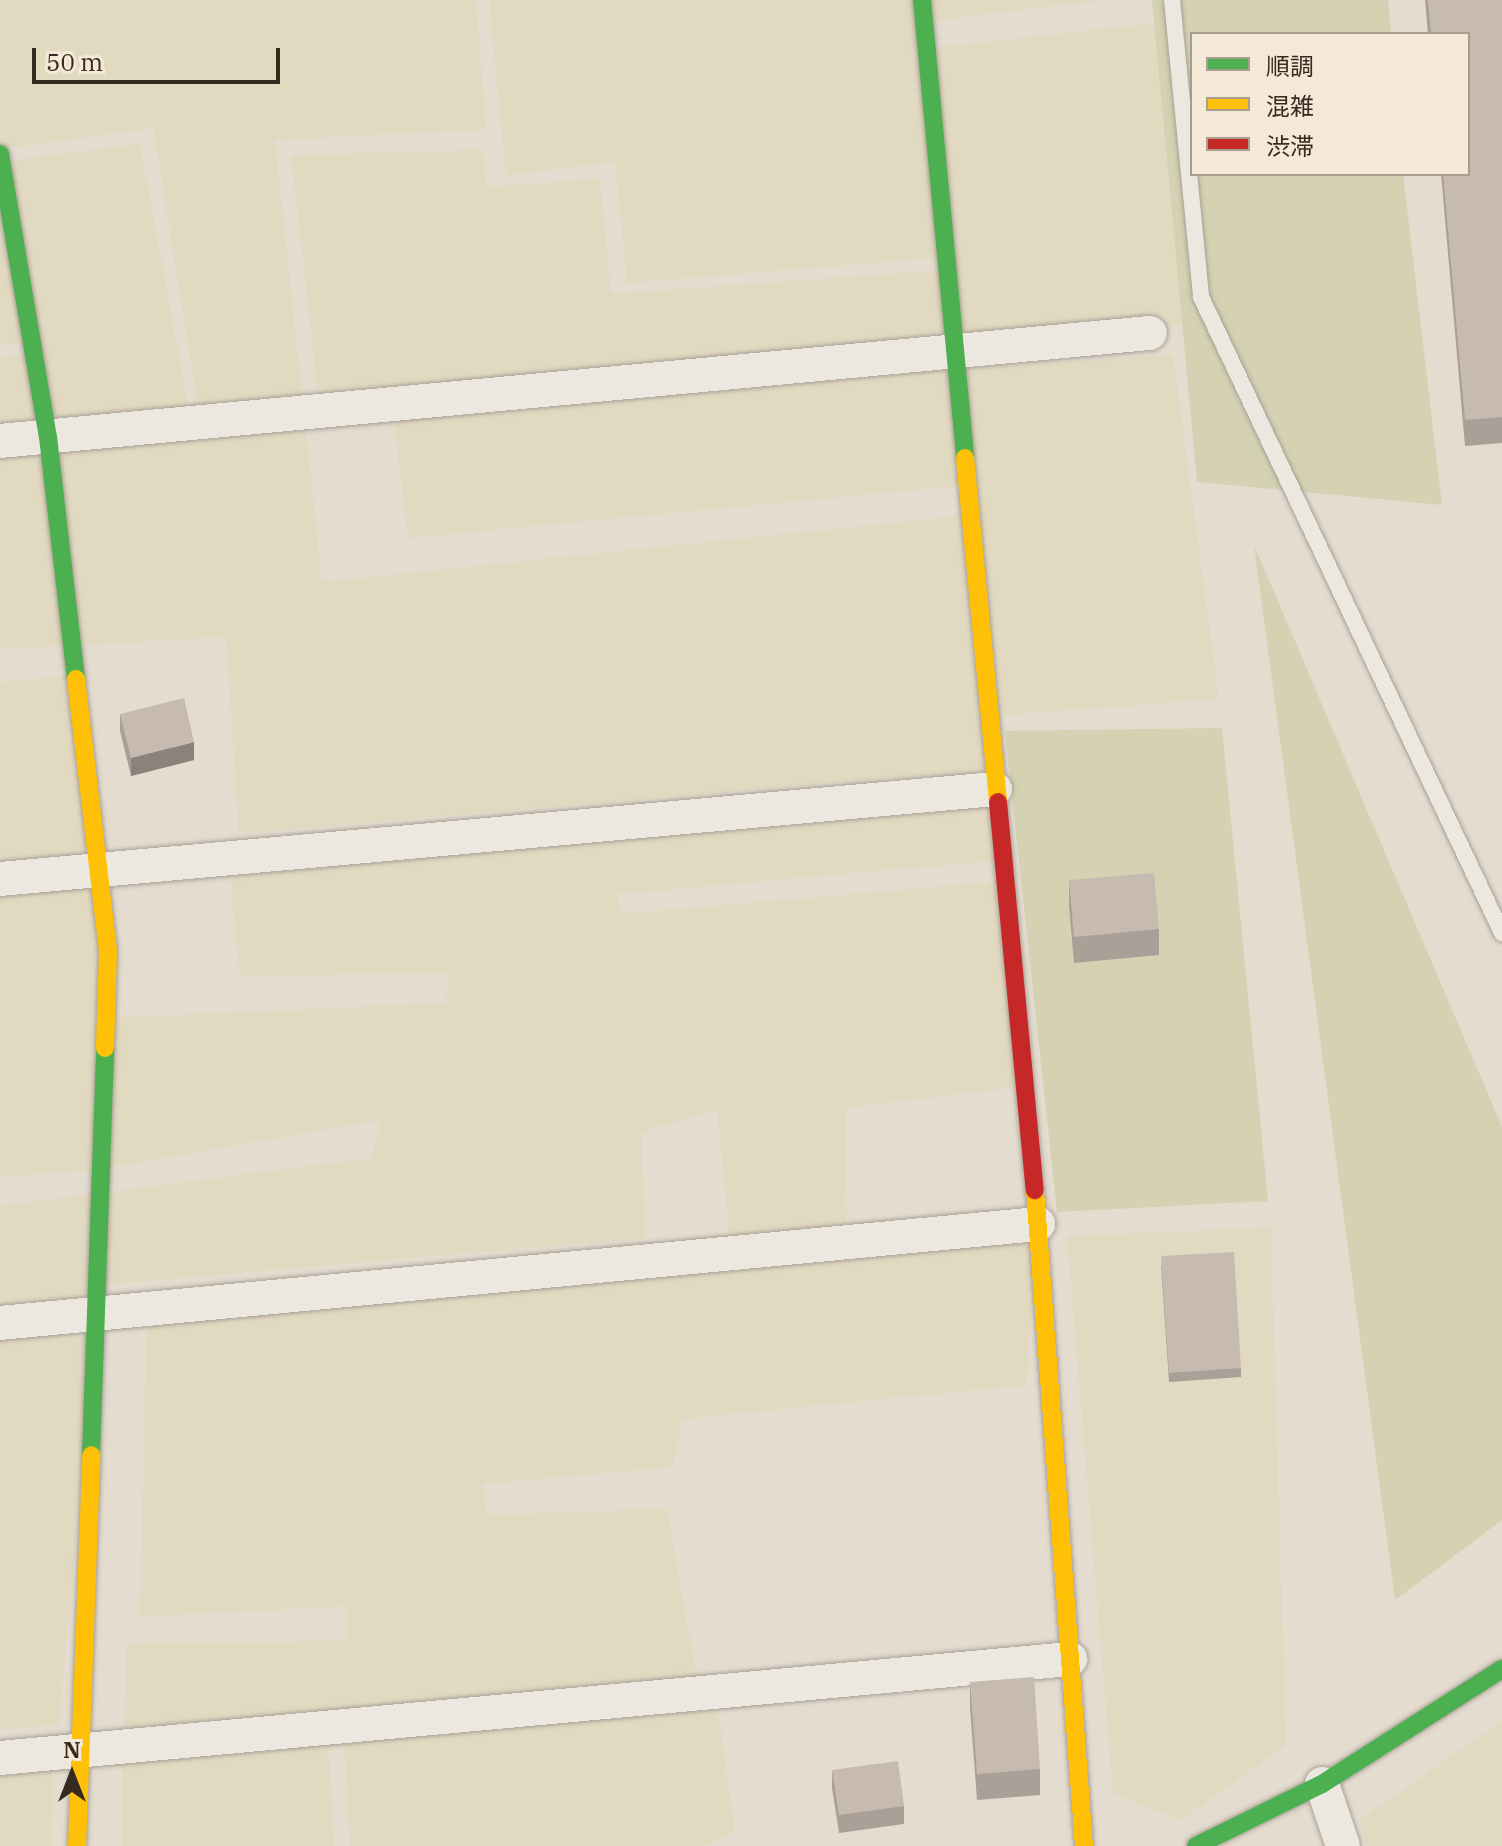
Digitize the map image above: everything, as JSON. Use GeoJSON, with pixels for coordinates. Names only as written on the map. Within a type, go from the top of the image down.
{"type":"FeatureCollection","features":[{"type":"Feature","properties":{"kind":"street"},"geometry":{"type":"LineString","coordinates":[[922,0],[1038,1224],[1084,1846]]}},
{"type":"Feature","properties":{"kind":"street"},"geometry":{"type":"LineString","coordinates":[[0,154],[48,437],[101,869],[108,951],[98,1314],[77,1846]]}},
{"type":"Feature","properties":{"kind":"street"},"geometry":{"type":"LineString","coordinates":[[0,441],[1150,333]]}},
{"type":"Feature","properties":{"kind":"street"},"geometry":{"type":"LineString","coordinates":[[0,879],[995,789]]}},
{"type":"Feature","properties":{"kind":"street"},"geometry":{"type":"LineString","coordinates":[[0,1323],[1038,1224]]}},
{"type":"Feature","properties":{"kind":"street"},"geometry":{"type":"LineString","coordinates":[[0,1758],[1070,1659]]}},
{"type":"Feature","properties":{"kind":"street"},"geometry":{"type":"LineString","coordinates":[[1196,1846],[1322,1784],[1502,1669]]}},
{"type":"Feature","properties":{"kind":"street"},"geometry":{"type":"LineString","coordinates":[[1322,1784],[1343,1846]]}},
{"type":"Feature","properties":{"kind":"lane"},"geometry":{"type":"LineString","coordinates":[[1172,0],[1201,297],[1502,933]]}},
{"type":"Feature","properties":{"kind":"shaded area"},"geometry":{"type":"Polygon","coordinates":[[[0,0],[476,0],[486,129],[275,140],[322,582],[969,515],[966,485],[408,538],[392,405],[320,412],[291,155],[482,150],[487,187],[600,179],[611,294],[946,270],[945,257],[627,283],[615,162],[506,175],[489,0],[1107,0],[925,21],[927,49],[1154,23],[1182,325],[954,351],[956,369],[1173,355],[1219,699],[988,716],[993,770],[239,833],[226,637],[0,649],[0,357],[33,354],[31,343],[0,345],[0,162],[140,144],[191,423],[201,422],[153,128],[0,149],[0,0]]]}},
{"type":"Feature","properties":{"kind":"shaded area"},"geometry":{"type":"Polygon","coordinates":[[[1152,0],[1388,0],[1391,32],[1190,32],[1190,176],[1403,176],[1442,505],[1197,482],[1152,0]]]}},
{"type":"Feature","properties":{"kind":"shaded area"},"geometry":{"type":"Polygon","coordinates":[[[1254,545],[1502,1127],[1502,1520],[1395,1600],[1254,545]]]}},
{"type":"Feature","properties":{"kind":"shaded area"},"geometry":{"type":"Polygon","coordinates":[[[77,675],[107,1018],[446,1003],[449,973],[240,976],[230,877],[995,789],[1001,860],[617,894],[621,914],[1004,881],[1024,1086],[846,1108],[847,1242],[1038,1224],[1026,1385],[682,1419],[673,1467],[483,1484],[487,1515],[667,1509],[697,1680],[124,1735],[127,1643],[347,1641],[347,1606],[140,1617],[147,1309],[731,1253],[717,1109],[641,1132],[645,1238],[99,1285],[59,1725],[0,1730],[0,1206],[372,1158],[380,1120],[102,1169],[0,1177],[0,682],[77,675]]]}},
{"type":"Feature","properties":{"kind":"shaded area"},"geometry":{"type":"Polygon","coordinates":[[[1222,728],[1268,1201],[1057,1212],[1005,731],[1222,728]]]}},
{"type":"Feature","properties":{"kind":"shaded area"},"geometry":{"type":"Polygon","coordinates":[[[1271,1228],[1286,1745],[1181,1820],[1113,1794],[1067,1236],[1271,1228]]]}},
{"type":"Feature","properties":{"kind":"shaded area"},"geometry":{"type":"Polygon","coordinates":[[[718,1709],[735,1831],[703,1846],[350,1846],[344,1739],[718,1709]]]}},
{"type":"Feature","properties":{"kind":"shaded area"},"geometry":{"type":"Polygon","coordinates":[[[1502,1721],[1502,1846],[1367,1846],[1360,1820],[1502,1721]]]}},
{"type":"Feature","properties":{"kind":"shaded area"},"geometry":{"type":"Polygon","coordinates":[[[328,1739],[334,1846],[122,1846],[122,1760],[328,1739]]]}},
{"type":"Feature","properties":{"kind":"shaded area"},"geometry":{"type":"Polygon","coordinates":[[[52,1770],[51,1846],[0,1846],[0,1774],[52,1770]]]}},
{"type":"Feature","properties":{"kind":"building"},"geometry":{"type":"Polygon","coordinates":[[[1428,0],[1502,0],[1502,417],[1465,420],[1443,176],[1470,176],[1470,32],[1431,32],[1428,0]]]}},
{"type":"Feature","properties":{"kind":"building"},"geometry":{"type":"Polygon","coordinates":[[[184,698],[194,742],[131,758],[120,714],[184,698]]]}},
{"type":"Feature","properties":{"kind":"building"},"geometry":{"type":"Polygon","coordinates":[[[1154,873],[1159,929],[1074,937],[1069,880],[1154,873]]]}},
{"type":"Feature","properties":{"kind":"building"},"geometry":{"type":"Polygon","coordinates":[[[1234,1252],[1241,1368],[1169,1373],[1161,1256],[1234,1252]]]}},
{"type":"Feature","properties":{"kind":"building"},"geometry":{"type":"Polygon","coordinates":[[[1034,1677],[1040,1769],[977,1774],[970,1682],[1034,1677]]]}},
{"type":"Feature","properties":{"kind":"building"},"geometry":{"type":"Polygon","coordinates":[[[898,1761],[904,1806],[839,1815],[832,1770],[898,1761]]]}},
{"type":"Feature","properties":{"kind":"traffic: fast"},"geometry":{"type":"LineString","coordinates":[[922,0],[965,458]]}},
{"type":"Feature","properties":{"kind":"traffic: fast"},"geometry":{"type":"LineString","coordinates":[[0,154],[48,437],[76,679]]}},
{"type":"Feature","properties":{"kind":"traffic: fast"},"geometry":{"type":"LineString","coordinates":[[91,1455],[105,1048]]}},
{"type":"Feature","properties":{"kind":"traffic: fast"},"geometry":{"type":"LineString","coordinates":[[1196,1846],[1322,1784],[1502,1669]]}},
{"type":"Feature","properties":{"kind":"traffic: slow"},"geometry":{"type":"LineString","coordinates":[[965,458],[998,802]]}},
{"type":"Feature","properties":{"kind":"traffic: slow"},"geometry":{"type":"LineString","coordinates":[[76,679],[108,951],[105,1048]]}},
{"type":"Feature","properties":{"kind":"traffic: slow"},"geometry":{"type":"LineString","coordinates":[[1035,1190],[1084,1846]]}},
{"type":"Feature","properties":{"kind":"traffic: slow"},"geometry":{"type":"LineString","coordinates":[[77,1846],[91,1455]]}},
{"type":"Feature","properties":{"kind":"traffic: jam"},"geometry":{"type":"LineString","coordinates":[[998,802],[1035,1190]]}}]}
